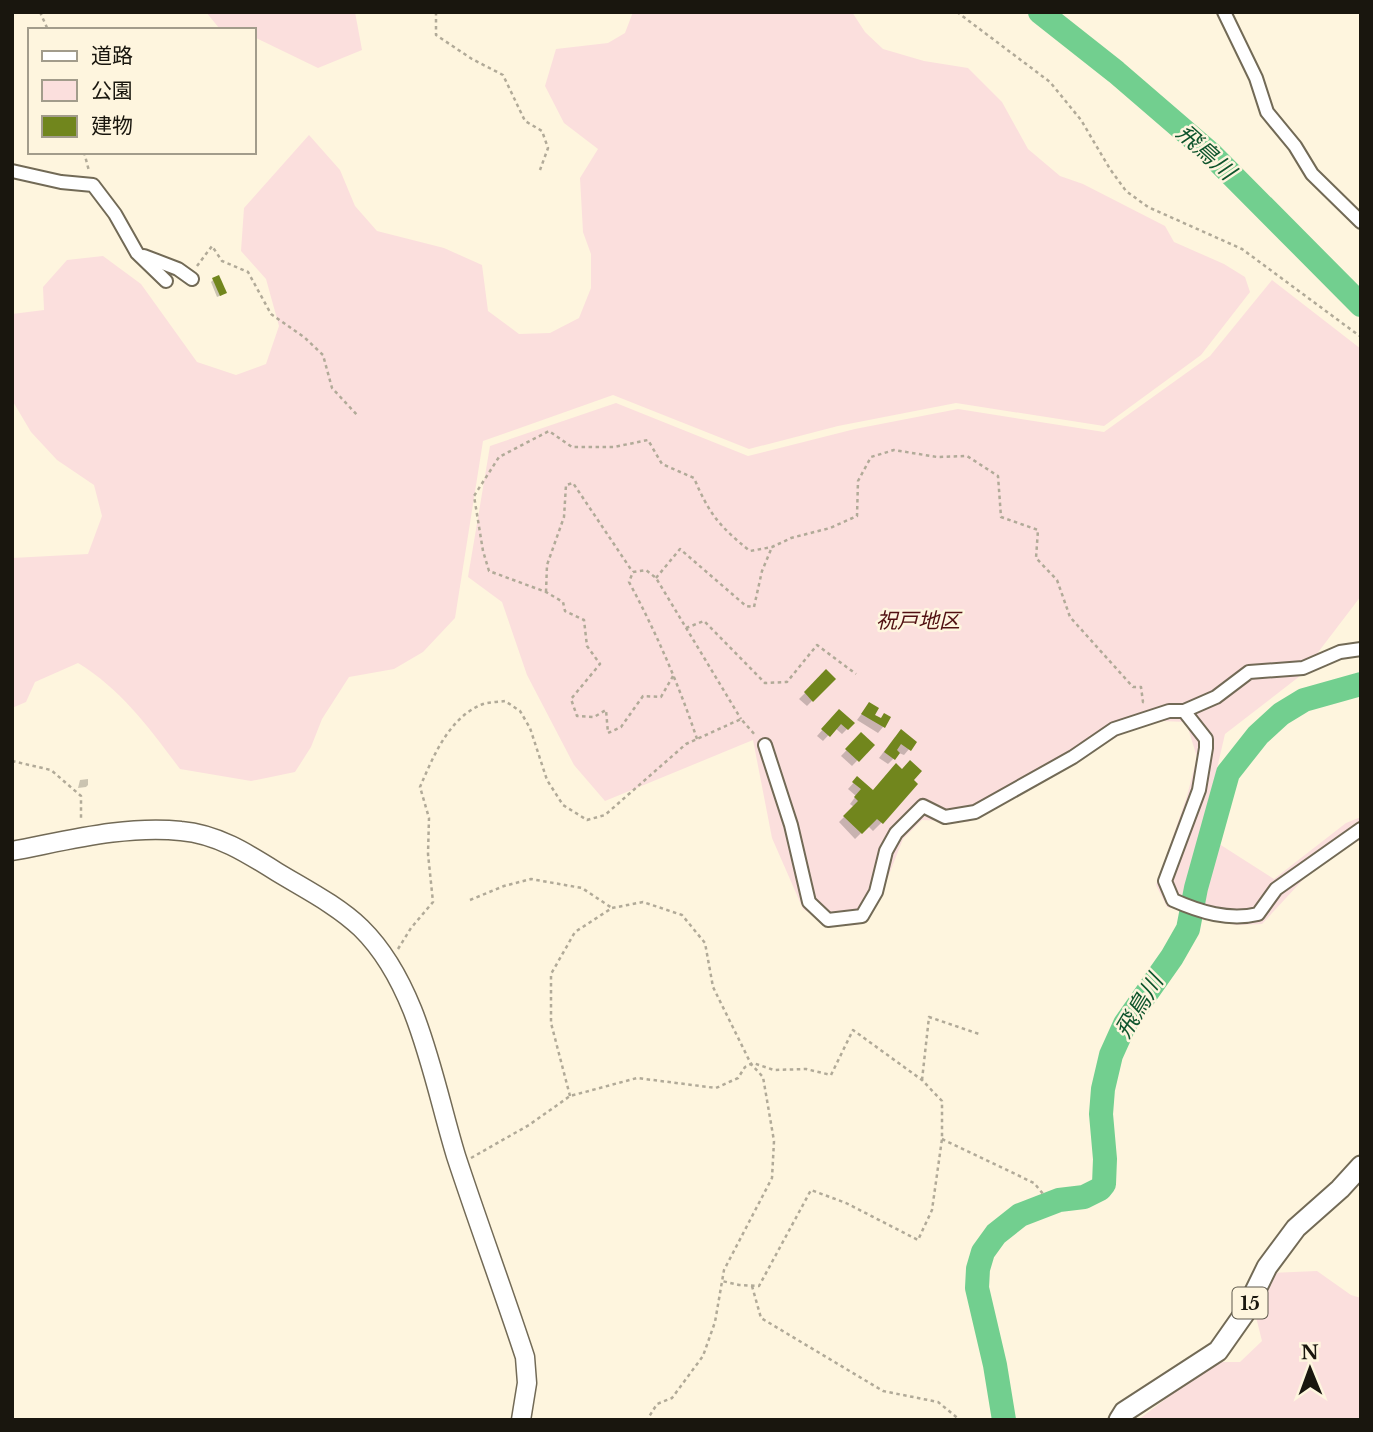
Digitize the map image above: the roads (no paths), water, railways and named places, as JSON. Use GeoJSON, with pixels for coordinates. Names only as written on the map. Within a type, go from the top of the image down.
{"type":"FeatureCollection","features":[{"type":"Feature","properties":{"kind":"main road","name":"15"},"geometry":{"type":"LineString","coordinates":[[1119,1420],[1124,1412],[1218,1351],[1244,1314],[1267,1267],[1296,1228],[1340,1189],[1361,1166]]}},
{"type":"Feature","properties":{"kind":"street"},"geometry":{"type":"LineString","coordinates":[[1224,12],[1256,78],[1267,112],[1295,146],[1312,174],[1361,222]]}},
{"type":"Feature","properties":{"kind":"street"},"geometry":{"type":"LineString","coordinates":[[12,171],[61,182],[93,185],[115,214],[137,253],[166,281]]}},
{"type":"Feature","properties":{"kind":"street"},"geometry":{"type":"LineString","coordinates":[[137,253],[178,269],[191,278]]}},
{"type":"Feature","properties":{"kind":"street"},"geometry":{"type":"LineString","coordinates":[[765,745],[791,825],[809,902],[828,920],[840,920],[862,916],[876,892],[886,851],[896,833],[923,806],[945,817],[975,812],[1073,757],[1114,729],[1169,710],[1184,711],[1216,697],[1250,672],[1303,668],[1340,652],[1361,649]]}},
{"type":"Feature","properties":{"kind":"street"},"geometry":{"type":"LineString","coordinates":[[1184,711],[1206,739],[1206,748],[1199,790],[1165,881],[1174,900],[1209,913],[1242,918],[1258,914],[1276,889],[1361,829]]}},
{"type":"Feature","properties":{"kind":"street"},"geometry":{"type":"LineString","coordinates":[[12,851],[138,831],[181,831],[230,843],[316,895],[361,928],[388,964],[411,1004],[459,1164],[525,1357],[527,1382],[521,1420]]}},
{"type":"Feature","properties":{"kind":"waterway","name":"飛鳥川"},"geometry":{"type":"LineString","coordinates":[[1040,12],[1116,72],[1210,153],[1361,305]]}},
{"type":"Feature","properties":{"kind":"waterway","name":"飛鳥川"},"geometry":{"type":"LineString","coordinates":[[1004,1420],[995,1365],[977,1288],[978,1269],[983,1252],[996,1234],[1020,1215],[1059,1200],[1084,1197],[1104,1184],[1101,1114],[1103,1089],[1111,1055],[1125,1024],[1172,957],[1188,929],[1196,888],[1228,773],[1258,735],[1281,714],[1304,700],[1361,684]]}},
{"type":"Feature","properties":{"kind":"park label","name":"祝戸地区"},"geometry":{"type":"Point","coordinates":[918,621]}}]}
